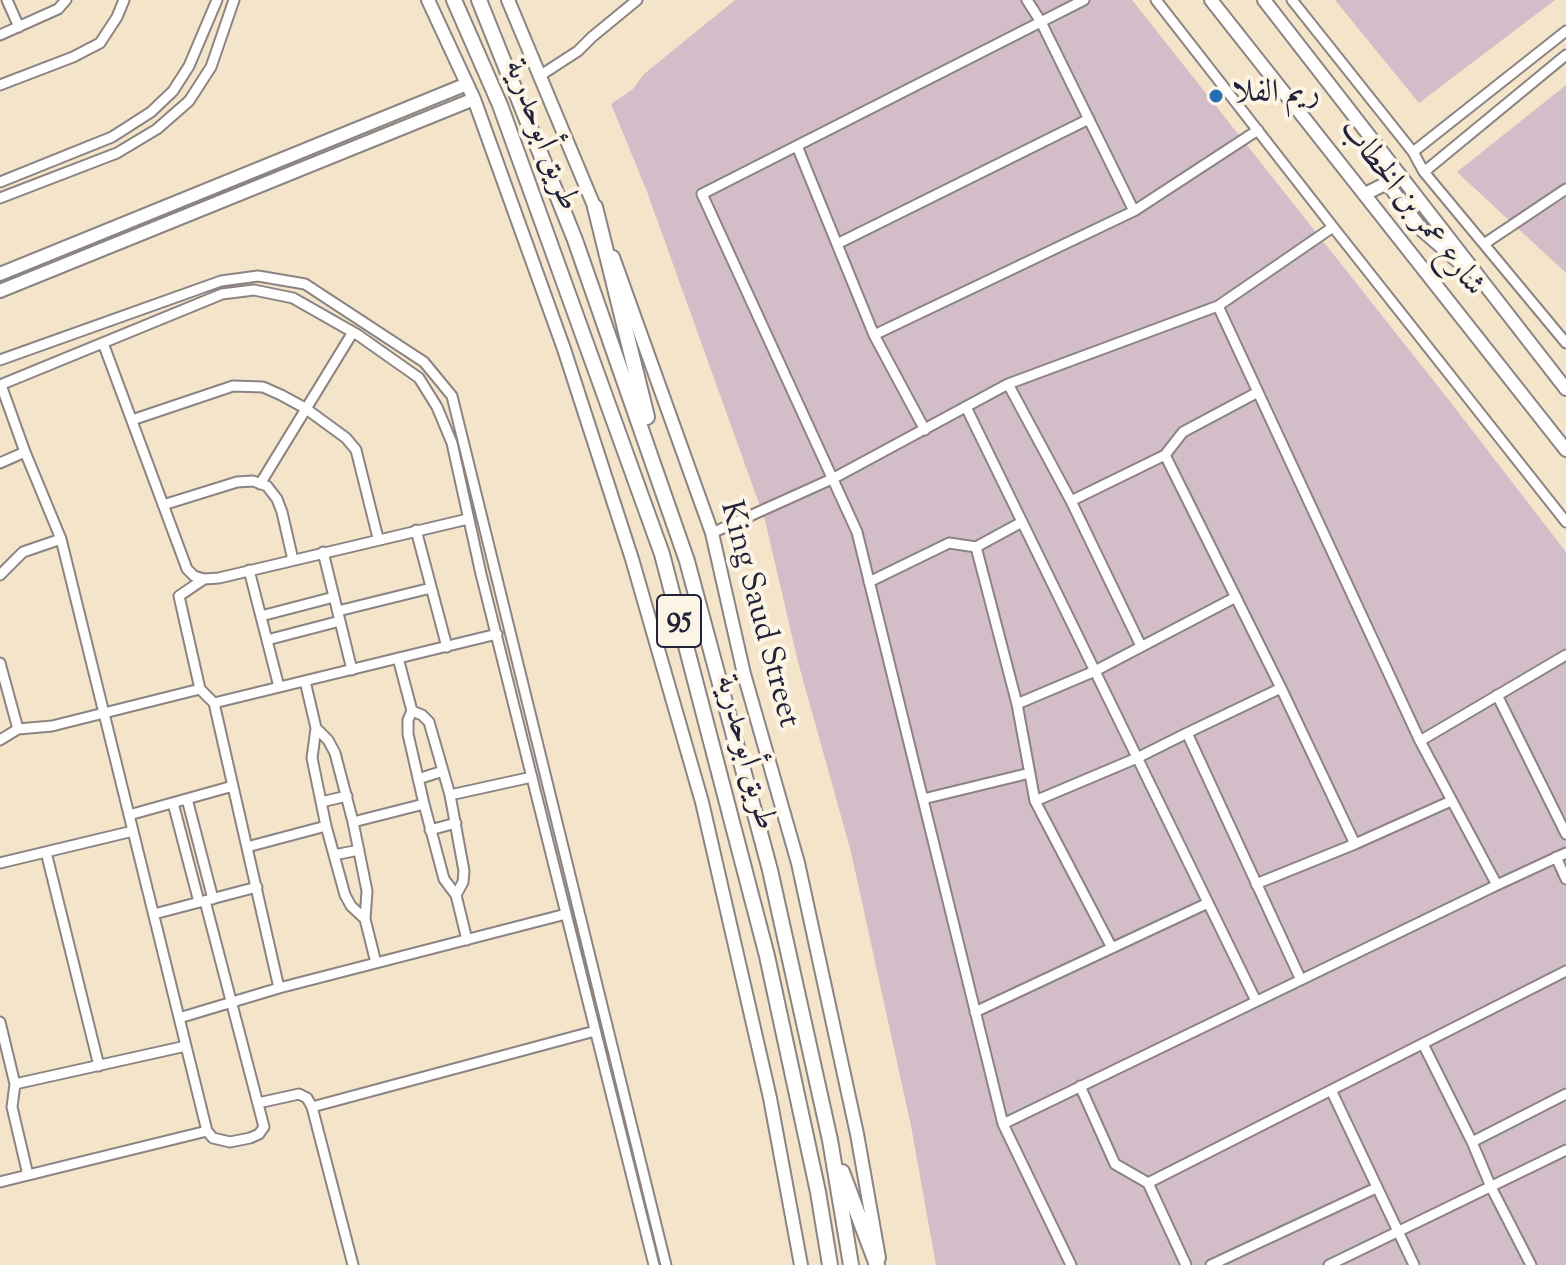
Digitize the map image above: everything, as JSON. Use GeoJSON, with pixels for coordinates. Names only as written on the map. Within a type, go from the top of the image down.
{"type":"FeatureCollection","features":[{"type":"Feature","properties":{"kind":"highway","name":"طريق أبوحدرية"},"geometry":{"type":"LineString","coordinates":[[454,0],[500,105],[662,554],[767,956],[818,1192],[830,1265]]}},
{"type":"Feature","properties":{"kind":"highway","name":"طريق أبوحدرية"},"geometry":{"type":"LineString","coordinates":[[479,0],[575,240],[687,561],[770,870],[830,1140],[851,1265]]}},
{"type":"Feature","properties":{"kind":"highway"},"geometry":{"type":"LineString","coordinates":[[595,207],[665,491]]}},
{"type":"Feature","properties":{"kind":"highway"},"geometry":{"type":"LineString","coordinates":[[830,1140],[879,1265]]}},
{"type":"Feature","properties":{"kind":"main road"},"geometry":{"type":"LineString","coordinates":[[428,0],[474,99],[564,349],[613,499],[702,802],[770,1098],[801,1265]]}},
{"type":"Feature","properties":{"kind":"main road","name":"King Saud Street"},"geometry":{"type":"LineString","coordinates":[[508,0],[595,207],[712,533],[744,674],[798,863],[857,1134],[879,1265]]}},
{"type":"Feature","properties":{"kind":"main road","name":"شارع عمر بن الخطاب"},"geometry":{"type":"LineString","coordinates":[[1264,0],[1566,389]]}},
{"type":"Feature","properties":{"kind":"main road","name":"شارع عمر بن الخطاب"},"geometry":{"type":"LineString","coordinates":[[1214,3],[1566,450]]}},
{"type":"Feature","properties":{"kind":"main road"},"geometry":{"type":"LineString","coordinates":[[0,274],[467,84]]}},
{"type":"Feature","properties":{"kind":"main road"},"geometry":{"type":"LineString","coordinates":[[0,291],[474,99]]}},
{"type":"Feature","properties":{"kind":"main road"},"geometry":{"type":"LineString","coordinates":[[1365,194],[1383,185],[1390,187],[1423,231],[1491,291]]}},
{"type":"Feature","properties":{"kind":"street"},"geometry":{"type":"LineString","coordinates":[[7,0],[19,27]]}},
{"type":"Feature","properties":{"kind":"street"},"geometry":{"type":"LineString","coordinates":[[0,35],[58,9],[66,0]]}},
{"type":"Feature","properties":{"kind":"street"},"geometry":{"type":"LineString","coordinates":[[0,85],[73,57],[100,43],[124,0]]}},
{"type":"Feature","properties":{"kind":"street"},"geometry":{"type":"LineString","coordinates":[[0,182],[112,137],[140,121],[173,91],[189,66],[217,0]]}},
{"type":"Feature","properties":{"kind":"street"},"geometry":{"type":"LineString","coordinates":[[0,198],[117,153],[157,129],[189,101],[211,67],[234,0]]}},
{"type":"Feature","properties":{"kind":"street"},"geometry":{"type":"LineString","coordinates":[[541,75],[578,51],[637,0]]}},
{"type":"Feature","properties":{"kind":"street"},"geometry":{"type":"LineString","coordinates":[[1027,0],[1041,22],[1134,211]]}},
{"type":"Feature","properties":{"kind":"street"},"geometry":{"type":"LineString","coordinates":[[1071,1265],[1003,1124],[857,532],[702,194],[1084,0]]}},
{"type":"Feature","properties":{"kind":"street"},"geometry":{"type":"LineString","coordinates":[[1156,0],[1566,522]]}},
{"type":"Feature","properties":{"kind":"street"},"geometry":{"type":"LineString","coordinates":[[1292,0],[1413,152],[1424,172],[1566,343]]}},
{"type":"Feature","properties":{"kind":"street"},"geometry":{"type":"LineString","coordinates":[[1413,152],[1566,31]]}},
{"type":"Feature","properties":{"kind":"street"},"geometry":{"type":"LineString","coordinates":[[1424,172],[1566,55]]}},
{"type":"Feature","properties":{"kind":"street"},"geometry":{"type":"LineString","coordinates":[[837,244],[1089,119]]}},
{"type":"Feature","properties":{"kind":"street"},"geometry":{"type":"LineString","coordinates":[[874,335],[1134,211],[1258,130]]}},
{"type":"Feature","properties":{"kind":"street"},"geometry":{"type":"LineString","coordinates":[[797,146],[874,335],[925,430]]}},
{"type":"Feature","properties":{"kind":"street"},"geometry":{"type":"LineString","coordinates":[[1484,244],[1566,189]]}},
{"type":"Feature","properties":{"kind":"street"},"geometry":{"type":"LineString","coordinates":[[712,533],[834,478],[1008,384],[1218,306],[1333,227]]}},
{"type":"Feature","properties":{"kind":"street"},"geometry":{"type":"LineString","coordinates":[[0,360],[221,281],[258,276],[305,284],[424,362],[452,396],[666,1265]]}},
{"type":"Feature","properties":{"kind":"street"},"geometry":{"type":"LineString","coordinates":[[187,799],[206,900],[264,1127],[259,1134],[230,1142],[213,1138],[207,1131],[61,539],[0,385],[222,294],[254,290],[293,298],[353,332],[419,378],[437,407],[452,443],[468,519],[654,1265]]}},
{"type":"Feature","properties":{"kind":"street"},"geometry":{"type":"LineString","coordinates":[[1218,306],[1420,741],[1497,885]]}},
{"type":"Feature","properties":{"kind":"street"},"geometry":{"type":"LineString","coordinates":[[260,484],[353,332]]}},
{"type":"Feature","properties":{"kind":"street"},"geometry":{"type":"LineString","coordinates":[[103,343],[187,569],[194,576],[204,579]]}},
{"type":"Feature","properties":{"kind":"street"},"geometry":{"type":"LineString","coordinates":[[1008,384],[1071,501],[1141,646]]}},
{"type":"Feature","properties":{"kind":"street"},"geometry":{"type":"LineString","coordinates":[[132,420],[233,386],[263,387],[305,408],[346,438],[356,450],[378,538]]}},
{"type":"Feature","properties":{"kind":"street"},"geometry":{"type":"LineString","coordinates":[[1071,501],[1165,455],[1183,432],[1258,392]]}},
{"type":"Feature","properties":{"kind":"street"},"geometry":{"type":"LineString","coordinates":[[966,407],[1256,1001]]}},
{"type":"Feature","properties":{"kind":"street"},"geometry":{"type":"LineString","coordinates":[[0,463],[25,452]]}},
{"type":"Feature","properties":{"kind":"street"},"geometry":{"type":"LineString","coordinates":[[1165,455],[1355,844]]}},
{"type":"Feature","properties":{"kind":"street"},"geometry":{"type":"LineString","coordinates":[[163,505],[237,482],[267,486],[277,499],[293,560]]}},
{"type":"Feature","properties":{"kind":"street"},"geometry":{"type":"LineString","coordinates":[[279,988],[214,703],[200,689],[179,596],[204,579],[468,519]]}},
{"type":"Feature","properties":{"kind":"street"},"geometry":{"type":"LineString","coordinates":[[869,582],[949,543],[976,547],[1022,522]]}},
{"type":"Feature","properties":{"kind":"street"},"geometry":{"type":"LineString","coordinates":[[416,530],[447,647]]}},
{"type":"Feature","properties":{"kind":"street"},"geometry":{"type":"LineString","coordinates":[[0,575],[23,552],[61,539]]}},
{"type":"Feature","properties":{"kind":"street"},"geometry":{"type":"LineString","coordinates":[[976,547],[1017,704],[1035,801],[1112,948]]}},
{"type":"Feature","properties":{"kind":"street"},"geometry":{"type":"LineString","coordinates":[[323,552],[352,670]]}},
{"type":"Feature","properties":{"kind":"street"},"geometry":{"type":"LineString","coordinates":[[249,570],[279,687]]}},
{"type":"Feature","properties":{"kind":"street"},"geometry":{"type":"LineString","coordinates":[[267,640],[431,588]]}},
{"type":"Feature","properties":{"kind":"street"},"geometry":{"type":"LineString","coordinates":[[261,616],[334,597]]}},
{"type":"Feature","properties":{"kind":"street"},"geometry":{"type":"LineString","coordinates":[[1017,704],[1095,671],[1236,597]]}},
{"type":"Feature","properties":{"kind":"street"},"geometry":{"type":"LineString","coordinates":[[214,703],[497,634]]}},
{"type":"Feature","properties":{"kind":"street"},"geometry":{"type":"LineString","coordinates":[[1420,741],[1566,655]]}},
{"type":"Feature","properties":{"kind":"street"},"geometry":{"type":"LineString","coordinates":[[398,658],[412,711],[407,727],[430,830],[444,879],[456,895],[467,940]]}},
{"type":"Feature","properties":{"kind":"street"},"geometry":{"type":"LineString","coordinates":[[0,663],[18,729]]}},
{"type":"Feature","properties":{"kind":"street"},"geometry":{"type":"LineString","coordinates":[[305,681],[316,728],[312,758],[326,826],[345,895],[351,906],[365,919]]}},
{"type":"Feature","properties":{"kind":"street"},"geometry":{"type":"LineString","coordinates":[[1035,801],[1137,758],[1281,688]]}},
{"type":"Feature","properties":{"kind":"street"},"geometry":{"type":"LineString","coordinates":[[0,740],[18,729],[52,726],[200,689]]}},
{"type":"Feature","properties":{"kind":"street"},"geometry":{"type":"LineString","coordinates":[[1497,695],[1566,834]]}},
{"type":"Feature","properties":{"kind":"street"},"geometry":{"type":"LineString","coordinates":[[412,711],[429,722],[450,795],[464,871],[463,882],[456,895]]}},
{"type":"Feature","properties":{"kind":"street"},"geometry":{"type":"LineString","coordinates":[[316,728],[335,753],[347,796],[367,891],[365,919],[376,963]]}},
{"type":"Feature","properties":{"kind":"street"},"geometry":{"type":"LineString","coordinates":[[1187,733],[1301,980]]}},
{"type":"Feature","properties":{"kind":"street"},"geometry":{"type":"LineString","coordinates":[[418,779],[443,771]]}},
{"type":"Feature","properties":{"kind":"street"},"geometry":{"type":"LineString","coordinates":[[923,799],[1030,773]]}},
{"type":"Feature","properties":{"kind":"street"},"geometry":{"type":"LineString","coordinates":[[450,795],[532,777]]}},
{"type":"Feature","properties":{"kind":"street"},"geometry":{"type":"LineString","coordinates":[[129,815],[233,786]]}},
{"type":"Feature","properties":{"kind":"street"},"geometry":{"type":"LineString","coordinates":[[321,802],[347,796]]}},
{"type":"Feature","properties":{"kind":"street"},"geometry":{"type":"LineString","coordinates":[[1256,884],[1451,801]]}},
{"type":"Feature","properties":{"kind":"street"},"geometry":{"type":"LineString","coordinates":[[173,803],[206,900]]}},
{"type":"Feature","properties":{"kind":"street"},"geometry":{"type":"LineString","coordinates":[[353,822],[424,804]]}},
{"type":"Feature","properties":{"kind":"street"},"geometry":{"type":"LineString","coordinates":[[430,830],[456,823]]}},
{"type":"Feature","properties":{"kind":"street"},"geometry":{"type":"LineString","coordinates":[[247,847],[326,826]]}},
{"type":"Feature","properties":{"kind":"street"},"geometry":{"type":"LineString","coordinates":[[0,863],[133,831]]}},
{"type":"Feature","properties":{"kind":"street"},"geometry":{"type":"LineString","coordinates":[[334,855],[359,850]]}},
{"type":"Feature","properties":{"kind":"street"},"geometry":{"type":"LineString","coordinates":[[46,852],[99,1066]]}},
{"type":"Feature","properties":{"kind":"street"},"geometry":{"type":"LineString","coordinates":[[1003,1124],[1566,853]]}},
{"type":"Feature","properties":{"kind":"street"},"geometry":{"type":"LineString","coordinates":[[1556,857],[1566,879]]}},
{"type":"Feature","properties":{"kind":"street"},"geometry":{"type":"LineString","coordinates":[[154,914],[257,887]]}},
{"type":"Feature","properties":{"kind":"street"},"geometry":{"type":"LineString","coordinates":[[975,1012],[1208,903]]}},
{"type":"Feature","properties":{"kind":"street"},"geometry":{"type":"LineString","coordinates":[[179,1018],[279,988],[566,914]]}},
{"type":"Feature","properties":{"kind":"street"},"geometry":{"type":"LineString","coordinates":[[1148,1183],[1566,971]]}},
{"type":"Feature","properties":{"kind":"street"},"geometry":{"type":"LineString","coordinates":[[0,1022],[15,1084],[12,1107],[28,1175]]}},
{"type":"Feature","properties":{"kind":"street"},"geometry":{"type":"LineString","coordinates":[[312,1107],[595,1031]]}},
{"type":"Feature","properties":{"kind":"street"},"geometry":{"type":"LineString","coordinates":[[1423,1044],[1531,1265]]}},
{"type":"Feature","properties":{"kind":"street"},"geometry":{"type":"LineString","coordinates":[[15,1084],[186,1046]]}},
{"type":"Feature","properties":{"kind":"street"},"geometry":{"type":"LineString","coordinates":[[1080,1086],[1115,1164],[1148,1183],[1186,1265]]}},
{"type":"Feature","properties":{"kind":"street"},"geometry":{"type":"LineString","coordinates":[[1331,1090],[1414,1265]]}},
{"type":"Feature","properties":{"kind":"street"},"geometry":{"type":"LineString","coordinates":[[258,1103],[299,1094],[307,1098],[312,1107],[353,1265]]}},
{"type":"Feature","properties":{"kind":"street"},"geometry":{"type":"LineString","coordinates":[[1472,1142],[1566,1094]]}},
{"type":"Feature","properties":{"kind":"street"},"geometry":{"type":"LineString","coordinates":[[0,1182],[207,1131]]}},
{"type":"Feature","properties":{"kind":"street"},"geometry":{"type":"LineString","coordinates":[[1329,1265],[1566,1150]]}},
{"type":"Feature","properties":{"kind":"street"},"geometry":{"type":"LineString","coordinates":[[1211,1265],[1376,1188]]}},
{"type":"Feature","properties":{"kind":"shaded area"},"geometry":{"type":"Polygon","coordinates":[[[735,0],[1132,0],[1566,552],[1566,1265],[936,1265],[911,1126],[851,852],[798,662],[765,520],[646,189],[611,104],[633,89],[644,74],[735,0]]]}},
{"type":"Feature","properties":{"kind":"shaded area"},"geometry":{"type":"Polygon","coordinates":[[[1335,0],[1555,0],[1419,103],[1335,0]]]}},
{"type":"Feature","properties":{"kind":"shaded area"},"geometry":{"type":"Polygon","coordinates":[[[1566,85],[1566,273],[1457,172],[1566,85]]]}},
{"type":"Feature","properties":{"kind":"place","name":"ريم الفلا"},"geometry":{"type":"Point","coordinates":[1216,96]}}]}
